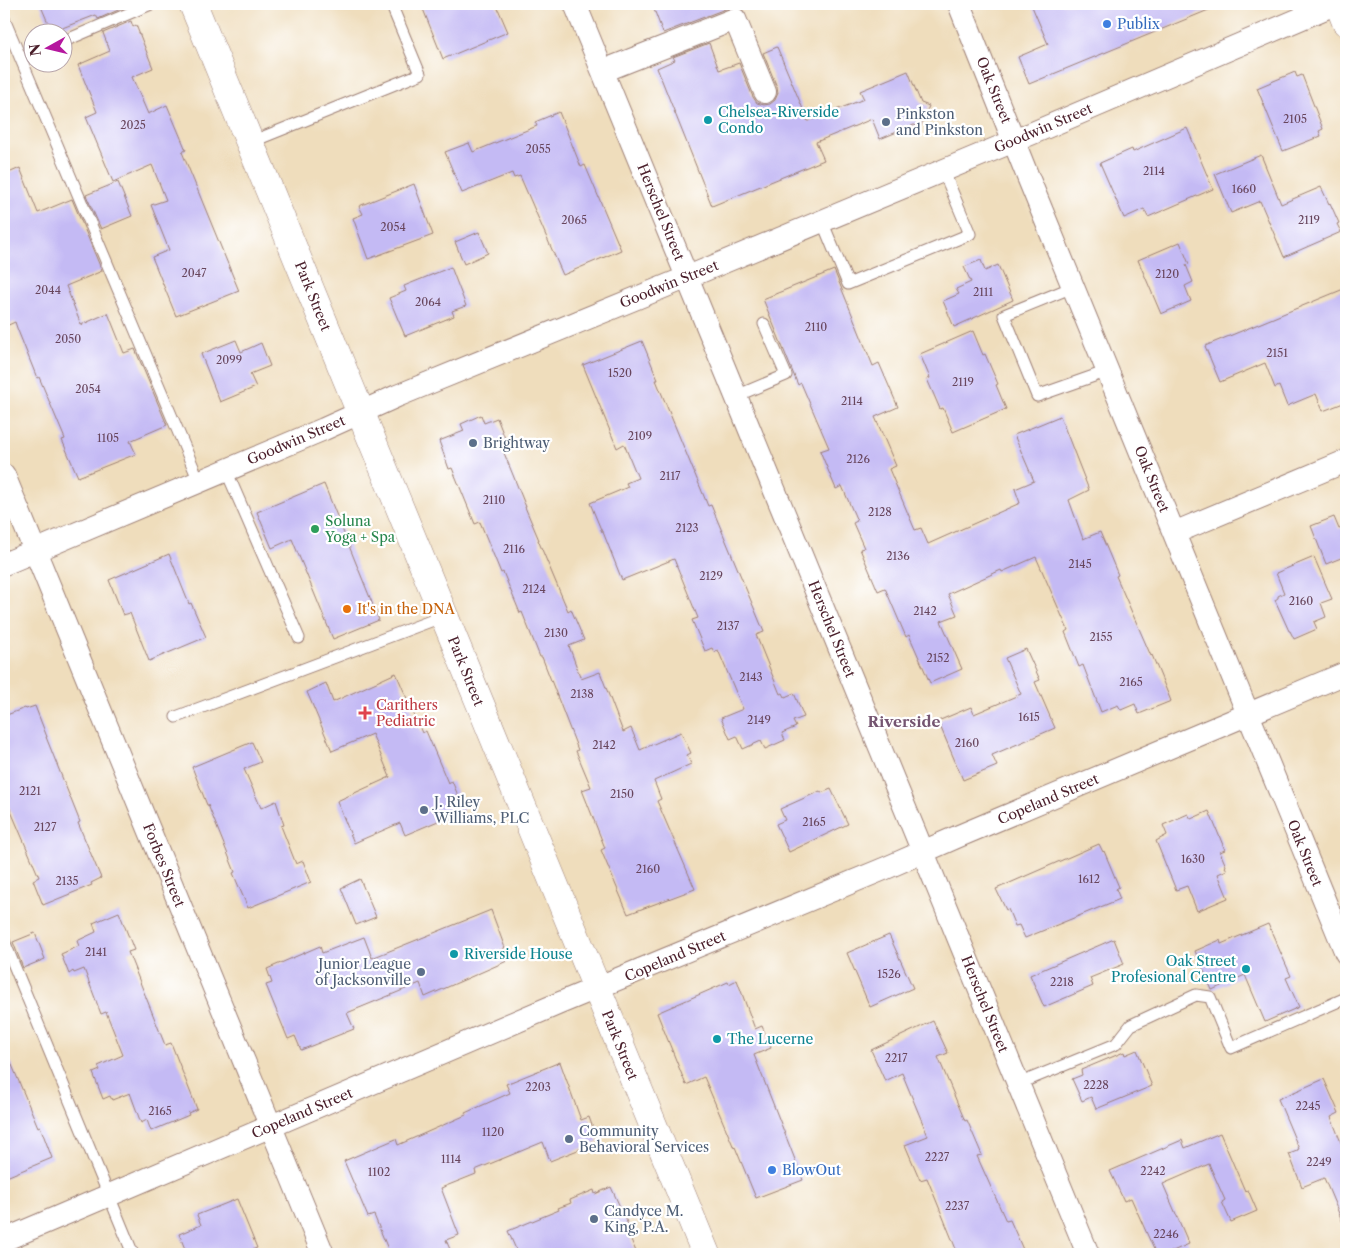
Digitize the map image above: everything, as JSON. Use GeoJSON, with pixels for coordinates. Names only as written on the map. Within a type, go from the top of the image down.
{"type":"FeatureCollection","features":[{"type":"Feature","properties":{"kind":"street","name":"Park Street"},"geometry":{"type":"LineString","coordinates":[[194,4],[706,1254]]}},
{"type":"Feature","properties":{"kind":"street","name":"Herschel Street"},"geometry":{"type":"LineString","coordinates":[[575,4],[1088,1254]]}},
{"type":"Feature","properties":{"kind":"street","name":"Oak Street"},"geometry":{"type":"LineString","coordinates":[[959,4],[1346,953]]}},
{"type":"Feature","properties":{"kind":"street"},"geometry":{"type":"LineString","coordinates":[[1337,4],[1346,22]]}},
{"type":"Feature","properties":{"kind":"street","name":"Goodwin Street"},"geometry":{"type":"LineString","coordinates":[[4,564],[406,392],[688,277],[1337,4]]}},
{"type":"Feature","properties":{"kind":"street"},"geometry":{"type":"LineString","coordinates":[[603,71],[735,19],[764,92]]}},
{"type":"Feature","properties":{"kind":"street"},"geometry":{"type":"LineString","coordinates":[[1174,533],[1346,461]]}},
{"type":"Feature","properties":{"kind":"street","name":"Forbes Street"},"geometry":{"type":"LineString","coordinates":[[4,475],[323,1254]]}},
{"type":"Feature","properties":{"kind":"street","name":"Copeland Street"},"geometry":{"type":"LineString","coordinates":[[4,1240],[1346,673]]}},
{"type":"Feature","properties":{"kind":"lane"},"geometry":{"type":"LineString","coordinates":[[72,38],[151,4]]}},
{"type":"Feature","properties":{"kind":"lane"},"geometry":{"type":"LineString","coordinates":[[251,142],[420,74],[391,4]]}},
{"type":"Feature","properties":{"kind":"lane"},"geometry":{"type":"LineString","coordinates":[[4,19],[22,50]]}},
{"type":"Feature","properties":{"kind":"lane"},"geometry":{"type":"LineString","coordinates":[[33,72],[199,481]]}},
{"type":"Feature","properties":{"kind":"lane"},"geometry":{"type":"LineString","coordinates":[[822,221],[848,284],[970,234],[943,170]]}},
{"type":"Feature","properties":{"kind":"lane"},"geometry":{"type":"LineString","coordinates":[[1073,287],[1004,315],[1037,396],[1108,371]]}},
{"type":"Feature","properties":{"kind":"lane"},"geometry":{"type":"LineString","coordinates":[[736,396],[786,375],[764,324]]}},
{"type":"Feature","properties":{"kind":"lane"},"geometry":{"type":"LineString","coordinates":[[226,470],[299,638]]}},
{"type":"Feature","properties":{"kind":"lane"},"geometry":{"type":"LineString","coordinates":[[176,717],[444,616]]}},
{"type":"Feature","properties":{"kind":"lane"},"geometry":{"type":"LineString","coordinates":[[4,941],[134,1254]]}},
{"type":"Feature","properties":{"kind":"lane"},"geometry":{"type":"LineString","coordinates":[[1018,1084],[1116,1044],[1131,1025],[1196,996],[1210,997],[1231,1048],[1346,998]]}},
{"type":"Feature","properties":{"kind":"building"},"geometry":{"type":"Polygon","coordinates":[[[40,4],[124,4],[125,7],[98,19],[96,15],[72,24],[72,22],[48,22],[40,4]]]}},
{"type":"Feature","properties":{"kind":"building"},"geometry":{"type":"Polygon","coordinates":[[[421,4],[496,4],[508,32],[443,59],[421,4]]]}},
{"type":"Feature","properties":{"kind":"building"},"geometry":{"type":"Polygon","coordinates":[[[652,4],[738,4],[663,33],[652,4]]]}},
{"type":"Feature","properties":{"kind":"building","name":"Publix"},"geometry":{"type":"Polygon","coordinates":[[[1031,4],[1223,4],[1029,84],[1018,57],[1048,44],[1031,4]]]}},
{"type":"Feature","properties":{"kind":"building"},"geometry":{"type":"Polygon","coordinates":[[[131,21],[133,27],[136,25],[153,68],[132,77],[148,114],[167,105],[186,150],[182,152],[239,291],[176,316],[152,257],[169,250],[151,205],[166,200],[152,165],[113,182],[86,117],[97,112],[78,65],[110,51],[103,33],[131,21]]]}},
{"type":"Feature","properties":{"kind":"building","name":"Chelsea-Riverside Condo"},"geometry":{"type":"Polygon","coordinates":[[[709,43],[719,70],[739,63],[753,97],[757,103],[764,105],[770,104],[775,100],[778,93],[763,53],[777,47],[808,121],[864,99],[860,91],[908,71],[921,103],[929,106],[920,127],[914,125],[880,139],[872,119],[816,142],[824,160],[712,206],[657,68],[675,60],[673,57],[709,43]]]}},
{"type":"Feature","properties":{"kind":"building"},"geometry":{"type":"Polygon","coordinates":[[[1295,72],[1297,77],[1302,75],[1323,129],[1319,131],[1321,136],[1283,151],[1257,88],[1295,72]]]}},
{"type":"Feature","properties":{"kind":"building"},"geometry":{"type":"Polygon","coordinates":[[[559,112],[581,167],[585,165],[621,250],[563,275],[520,176],[514,178],[512,173],[462,193],[445,152],[469,143],[473,152],[537,126],[535,122],[559,112]]]}},
{"type":"Feature","properties":{"kind":"building"},"geometry":{"type":"Polygon","coordinates":[[[1187,128],[1213,189],[1148,217],[1144,209],[1124,218],[1100,163],[1132,149],[1133,152],[1187,128]]]}},
{"type":"Feature","properties":{"kind":"building"},"geometry":{"type":"Polygon","coordinates":[[[1261,155],[1281,204],[1321,187],[1339,223],[1337,224],[1341,232],[1284,257],[1260,201],[1231,213],[1215,174],[1261,155]]]}},
{"type":"Feature","properties":{"kind":"building"},"geometry":{"type":"Polygon","coordinates":[[[20,168],[38,213],[72,199],[102,271],[66,286],[81,325],[108,313],[124,353],[135,349],[167,425],[130,441],[136,454],[78,477],[62,440],[65,439],[39,377],[37,378],[15,322],[4,327],[4,175],[20,168]]]}},
{"type":"Feature","properties":{"kind":"building"},"geometry":{"type":"Polygon","coordinates":[[[118,182],[132,216],[101,229],[86,195],[118,182]]]}},
{"type":"Feature","properties":{"kind":"building"},"geometry":{"type":"Polygon","coordinates":[[[414,184],[433,235],[368,259],[353,218],[363,214],[359,206],[414,184]]]}},
{"type":"Feature","properties":{"kind":"building"},"geometry":{"type":"Polygon","coordinates":[[[479,232],[488,253],[464,264],[455,242],[479,232]]]}},
{"type":"Feature","properties":{"kind":"building"},"geometry":{"type":"Polygon","coordinates":[[[1180,242],[1189,264],[1186,265],[1193,282],[1185,286],[1191,301],[1161,314],[1138,260],[1180,242]]]}},
{"type":"Feature","properties":{"kind":"building"},"geometry":{"type":"Polygon","coordinates":[[[981,260],[985,271],[998,265],[1013,300],[954,327],[943,301],[959,294],[956,289],[971,282],[964,267],[981,260]]]}},
{"type":"Feature","properties":{"kind":"building"},"geometry":{"type":"Polygon","coordinates":[[[451,267],[466,306],[452,311],[454,316],[405,336],[389,298],[406,291],[404,286],[451,267]]]}},
{"type":"Feature","properties":{"kind":"building"},"geometry":{"type":"Polygon","coordinates":[[[834,270],[873,366],[879,363],[898,407],[875,417],[896,466],[889,469],[915,530],[921,528],[928,544],[1020,503],[1015,489],[1034,481],[1014,435],[1060,416],[1089,490],[1069,500],[1083,539],[1100,532],[1118,575],[1116,576],[1171,701],[1139,714],[1135,704],[1121,710],[1118,705],[1101,712],[1083,665],[1079,667],[1065,632],[1068,630],[1036,557],[1002,572],[1001,570],[948,594],[957,615],[941,621],[962,669],[930,683],[909,635],[906,637],[885,588],[878,591],[860,549],[864,548],[853,523],[857,521],[842,486],[836,489],[820,451],[829,448],[801,383],[798,385],[763,299],[834,270]]]}},
{"type":"Feature","properties":{"kind":"building"},"geometry":{"type":"Polygon","coordinates":[[[1346,288],[1346,402],[1323,411],[1316,394],[1287,406],[1279,386],[1275,388],[1265,363],[1220,382],[1205,346],[1346,288]]]}},
{"type":"Feature","properties":{"kind":"building"},"geometry":{"type":"Polygon","coordinates":[[[973,331],[998,384],[996,385],[1006,409],[953,432],[943,408],[940,409],[927,379],[930,378],[920,354],[973,331]]]}},
{"type":"Feature","properties":{"kind":"building"},"geometry":{"type":"Polygon","coordinates":[[[236,340],[241,352],[261,343],[270,366],[250,374],[256,387],[220,402],[201,354],[236,340]]]}},
{"type":"Feature","properties":{"kind":"building"},"geometry":{"type":"Polygon","coordinates":[[[642,341],[708,506],[711,505],[764,632],[756,635],[780,694],[783,693],[785,697],[794,693],[804,717],[793,721],[796,727],[782,733],[785,740],[765,749],[761,741],[743,749],[737,736],[730,739],[721,718],[743,709],[718,650],[714,652],[712,648],[705,651],[692,620],[698,618],[674,559],[622,580],[590,503],[628,487],[626,483],[638,478],[624,444],[617,448],[583,365],[642,341]]]}},
{"type":"Feature","properties":{"kind":"building"},"geometry":{"type":"Polygon","coordinates":[[[481,415],[484,423],[497,418],[508,446],[502,448],[525,507],[568,611],[571,609],[584,640],[569,646],[581,679],[600,672],[623,732],[631,728],[640,750],[681,732],[691,753],[687,755],[691,764],[654,781],[661,799],[657,801],[695,889],[628,914],[601,850],[605,848],[582,790],[591,787],[542,657],[540,657],[503,572],[501,573],[480,522],[475,524],[452,468],[449,469],[439,441],[464,431],[461,424],[481,415]]]}},
{"type":"Feature","properties":{"kind":"building"},"geometry":{"type":"Polygon","coordinates":[[[324,484],[379,620],[333,639],[292,539],[272,548],[257,512],[324,484]]]}},
{"type":"Feature","properties":{"kind":"building"},"geometry":{"type":"Polygon","coordinates":[[[1334,517],[1339,529],[1346,526],[1346,556],[1326,564],[1311,526],[1334,517]]]}},
{"type":"Feature","properties":{"kind":"building"},"geometry":{"type":"Polygon","coordinates":[[[169,554],[189,604],[191,603],[206,637],[149,661],[130,613],[123,615],[109,580],[169,554]]]}},
{"type":"Feature","properties":{"kind":"building"},"geometry":{"type":"Polygon","coordinates":[[[1314,557],[1332,599],[1321,603],[1326,617],[1314,622],[1317,629],[1294,639],[1275,600],[1284,593],[1276,573],[1314,557]]]}},
{"type":"Feature","properties":{"kind":"building"},"geometry":{"type":"Polygon","coordinates":[[[1026,649],[1040,680],[1035,682],[1055,728],[992,755],[997,766],[963,780],[938,721],[971,707],[974,714],[1021,694],[1005,658],[1026,649]]]}},
{"type":"Feature","properties":{"kind":"building"},"geometry":{"type":"Polygon","coordinates":[[[396,673],[422,733],[426,731],[448,783],[452,781],[464,810],[405,835],[400,823],[354,843],[337,801],[390,777],[372,734],[332,751],[307,692],[326,683],[333,702],[396,673]]]}},
{"type":"Feature","properties":{"kind":"building"},"geometry":{"type":"Polygon","coordinates":[[[35,706],[80,822],[78,823],[101,878],[91,883],[92,885],[43,905],[33,880],[39,877],[4,795],[4,716],[35,706]]]}},
{"type":"Feature","properties":{"kind":"building"},"geometry":{"type":"Polygon","coordinates":[[[252,742],[261,762],[244,769],[261,808],[276,801],[284,825],[281,826],[296,864],[303,861],[311,882],[248,908],[192,767],[252,742]]]}},
{"type":"Feature","properties":{"kind":"building"},"geometry":{"type":"Polygon","coordinates":[[[831,789],[848,824],[789,852],[776,824],[785,820],[780,809],[820,791],[821,793],[831,789]]]}},
{"type":"Feature","properties":{"kind":"building"},"geometry":{"type":"Polygon","coordinates":[[[1209,811],[1225,850],[1220,852],[1227,870],[1218,874],[1228,898],[1197,911],[1187,886],[1176,890],[1156,841],[1167,835],[1163,825],[1188,814],[1191,819],[1209,811]]]}},
{"type":"Feature","properties":{"kind":"building"},"geometry":{"type":"Polygon","coordinates":[[[1099,844],[1104,851],[1119,887],[1116,889],[1120,899],[1025,938],[1019,925],[1015,926],[1008,909],[1006,910],[996,889],[1099,844]]]}},
{"type":"Feature","properties":{"kind":"building"},"geometry":{"type":"Polygon","coordinates":[[[360,879],[376,917],[356,925],[341,888],[360,879]]]}},
{"type":"Feature","properties":{"kind":"building"},"geometry":{"type":"Polygon","coordinates":[[[491,910],[505,948],[502,949],[507,961],[425,997],[420,983],[347,1013],[354,1029],[301,1050],[295,1036],[288,1039],[266,985],[272,983],[267,969],[320,946],[322,953],[364,937],[372,958],[491,910]]]}},
{"type":"Feature","properties":{"kind":"building"},"geometry":{"type":"Polygon","coordinates":[[[119,912],[134,950],[128,952],[165,1045],[171,1043],[197,1109],[188,1113],[189,1115],[151,1131],[147,1120],[141,1123],[130,1093],[112,1100],[110,1096],[103,1099],[93,1073],[100,1070],[98,1066],[123,1055],[106,1012],[101,1014],[84,969],[74,973],[73,971],[69,974],[61,954],[79,946],[77,941],[96,932],[93,923],[119,912]]]}},
{"type":"Feature","properties":{"kind":"building","name":"Oak Street Profesional Centre"},"geometry":{"type":"Polygon","coordinates":[[[1268,924],[1291,976],[1286,978],[1299,1007],[1265,1022],[1245,975],[1212,990],[1195,951],[1220,940],[1221,944],[1268,924]]]}},
{"type":"Feature","properties":{"kind":"building"},"geometry":{"type":"Polygon","coordinates":[[[35,933],[45,959],[23,968],[13,942],[35,933]]]}},
{"type":"Feature","properties":{"kind":"building"},"geometry":{"type":"Polygon","coordinates":[[[889,935],[913,988],[870,1007],[847,953],[889,935]]]}},
{"type":"Feature","properties":{"kind":"building"},"geometry":{"type":"Polygon","coordinates":[[[1114,939],[1124,964],[1090,978],[1093,986],[1044,1007],[1030,975],[1114,939]]]}},
{"type":"Feature","properties":{"kind":"building"},"geometry":{"type":"Polygon","coordinates":[[[737,980],[755,1029],[762,1026],[771,1048],[754,1055],[803,1180],[756,1198],[704,1077],[686,1085],[657,1013],[728,982],[729,984],[737,980]]]}},
{"type":"Feature","properties":{"kind":"building"},"geometry":{"type":"Polygon","coordinates":[[[933,1021],[948,1053],[938,1057],[965,1121],[967,1120],[982,1155],[977,1156],[1006,1221],[1010,1220],[1025,1254],[958,1254],[927,1178],[920,1180],[905,1145],[928,1136],[902,1073],[885,1081],[871,1050],[933,1021]]]}},
{"type":"Feature","properties":{"kind":"building"},"geometry":{"type":"Polygon","coordinates":[[[4,1046],[38,1127],[40,1126],[52,1158],[4,1178],[4,1046]]]}},
{"type":"Feature","properties":{"kind":"building"},"geometry":{"type":"Polygon","coordinates":[[[1137,1050],[1152,1086],[1096,1109],[1091,1097],[1082,1101],[1072,1079],[1082,1075],[1081,1070],[1124,1052],[1125,1055],[1137,1050]]]}},
{"type":"Feature","properties":{"kind":"building"},"geometry":{"type":"Polygon","coordinates":[[[560,1062],[581,1120],[589,1117],[598,1142],[550,1161],[543,1142],[475,1170],[476,1174],[441,1188],[459,1235],[446,1240],[452,1254],[390,1254],[374,1215],[368,1217],[344,1161],[396,1139],[398,1145],[466,1115],[465,1113],[510,1093],[506,1084],[560,1062]]]}},
{"type":"Feature","properties":{"kind":"building"},"geometry":{"type":"Polygon","coordinates":[[[1324,1079],[1339,1113],[1331,1117],[1346,1155],[1346,1230],[1324,1178],[1302,1187],[1289,1154],[1299,1149],[1278,1099],[1324,1079]]]}},
{"type":"Feature","properties":{"kind":"building"},"geometry":{"type":"Polygon","coordinates":[[[1220,1133],[1245,1191],[1248,1190],[1257,1211],[1231,1222],[1222,1202],[1225,1200],[1209,1164],[1163,1184],[1189,1244],[1166,1254],[1156,1254],[1131,1198],[1124,1201],[1110,1171],[1182,1140],[1185,1148],[1220,1133]]]}},
{"type":"Feature","properties":{"kind":"building"},"geometry":{"type":"Polygon","coordinates":[[[611,1187],[630,1229],[627,1230],[637,1254],[518,1254],[508,1231],[559,1210],[558,1208],[571,1203],[570,1200],[594,1190],[595,1194],[611,1187]]]}},
{"type":"Feature","properties":{"kind":"building"},"geometry":{"type":"Polygon","coordinates":[[[237,1199],[257,1248],[240,1254],[187,1254],[179,1234],[201,1225],[197,1215],[237,1199]]]}},
{"type":"Feature","properties":{"kind":"place","name":"Publix"},"geometry":{"type":"Point","coordinates":[1107,24]}},
{"type":"Feature","properties":{"kind":"place","name":"Chelsea-Riverside Condo"},"geometry":{"type":"Point","coordinates":[708,120]}},
{"type":"Feature","properties":{"kind":"place","name":"Pinkston and Pinkston"},"geometry":{"type":"Point","coordinates":[886,122]}},
{"type":"Feature","properties":{"kind":"place","name":"Brightway"},"geometry":{"type":"Point","coordinates":[473,443]}},
{"type":"Feature","properties":{"kind":"place","name":"Soluna Yoga + Spa"},"geometry":{"type":"Point","coordinates":[315,529]}},
{"type":"Feature","properties":{"kind":"place","name":"It's in the DNA"},"geometry":{"type":"Point","coordinates":[347,609]}},
{"type":"Feature","properties":{"kind":"place","name":"Carithers Pediatric"},"geometry":{"type":"Point","coordinates":[365,713]}},
{"type":"Feature","properties":{"kind":"place","name":"J. Riley Williams, PLC"},"geometry":{"type":"Point","coordinates":[424,810]}},
{"type":"Feature","properties":{"kind":"place","name":"Riverside House"},"geometry":{"type":"Point","coordinates":[454,954]}},
{"type":"Feature","properties":{"kind":"place","name":"Oak Street Profesional Centre"},"geometry":{"type":"Point","coordinates":[1246,969]}},
{"type":"Feature","properties":{"kind":"place","name":"Junior League of Jacksonville"},"geometry":{"type":"Point","coordinates":[421,972]}},
{"type":"Feature","properties":{"kind":"place","name":"The Lucerne"},"geometry":{"type":"Point","coordinates":[717,1039]}},
{"type":"Feature","properties":{"kind":"place","name":"Community Behavioral Services"},"geometry":{"type":"Point","coordinates":[569,1139]}},
{"type":"Feature","properties":{"kind":"place","name":"BlowOut"},"geometry":{"type":"Point","coordinates":[772,1170]}},
{"type":"Feature","properties":{"kind":"place","name":"Candyce M. King, P.A."},"geometry":{"type":"Point","coordinates":[594,1219]}},
{"type":"Feature","properties":{"kind":"district","name":"Riverside"},"geometry":{"type":"Point","coordinates":[904,722]}}]}
